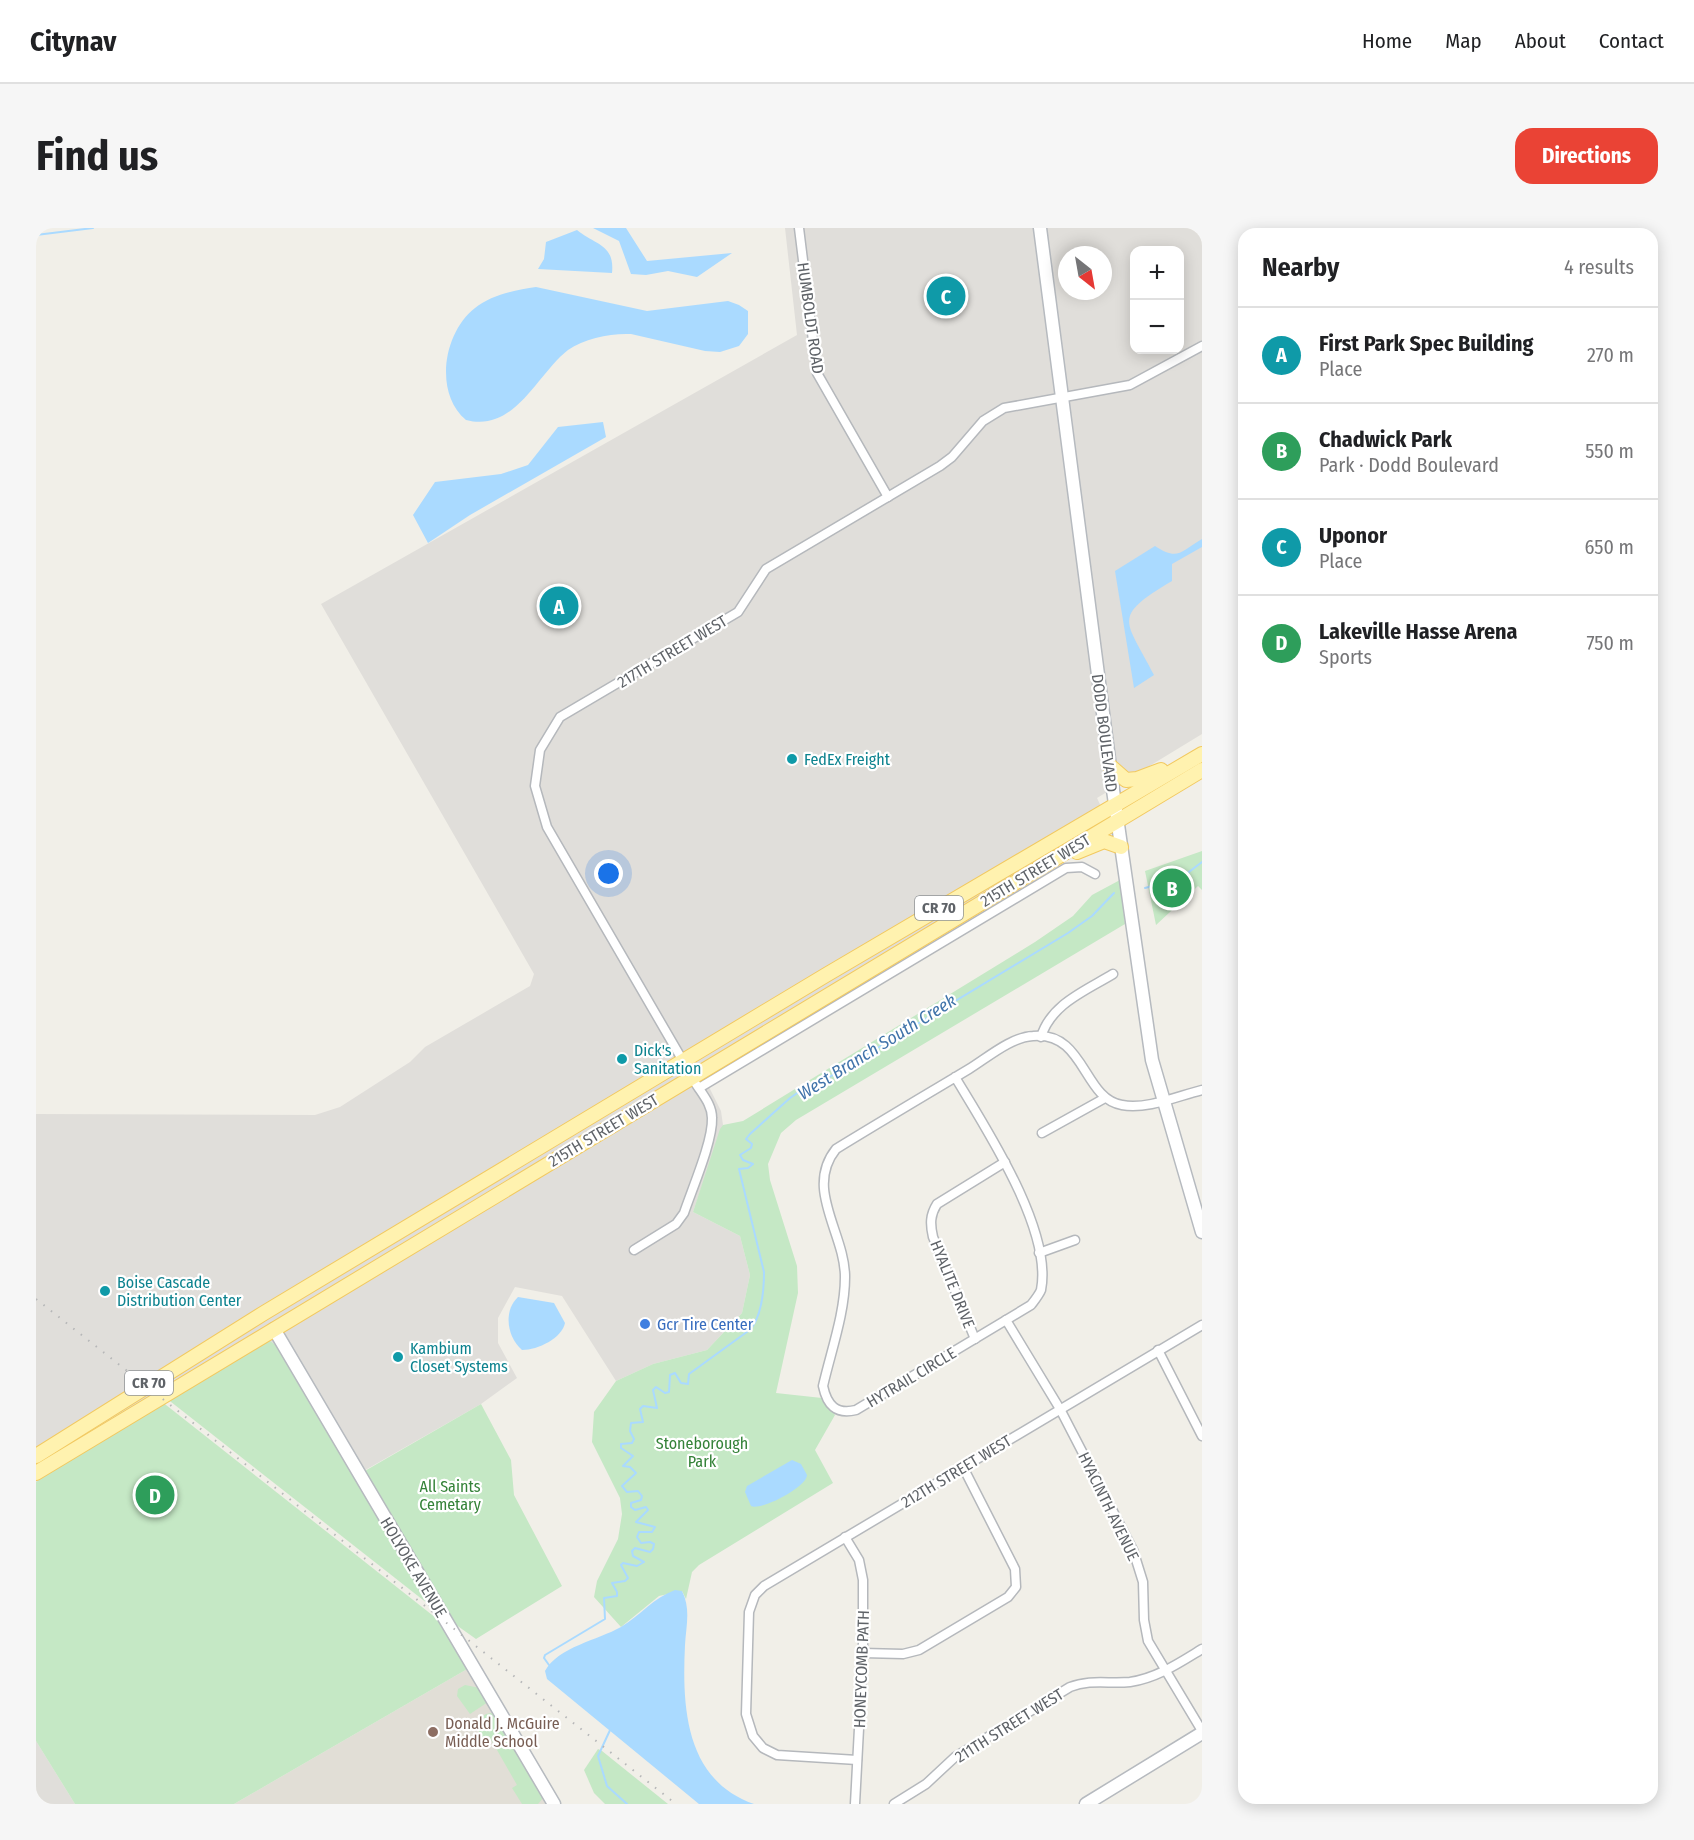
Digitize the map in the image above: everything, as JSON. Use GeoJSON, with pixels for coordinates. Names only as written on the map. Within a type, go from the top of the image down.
{"type":"FeatureCollection","features":[{"type":"Feature","properties":{"kind":"main road","name":"DODD BOULEVARD"},"geometry":{"type":"LineString","coordinates":[[1040,228],[1117,820],[1152,1060],[1202,1232]]}},
{"type":"Feature","properties":{"kind":"main road"},"geometry":{"type":"LineString","coordinates":[[1110,766],[1126,780],[1137,779],[1202,754]]}},
{"type":"Feature","properties":{"kind":"main road","name":"215TH STREET WEST"},"geometry":{"type":"LineString","coordinates":[[36,1456],[264,1313],[764,1012],[1202,754]]}},
{"type":"Feature","properties":{"kind":"main road","name":"215TH STREET WEST"},"geometry":{"type":"LineString","coordinates":[[36,1473],[614,1124],[696,1082],[1023,876],[1202,770]]}},
{"type":"Feature","properties":{"kind":"main road"},"geometry":{"type":"LineString","coordinates":[[1023,876],[1104,841],[1121,847]]}},
{"type":"Feature","properties":{"kind":"main road"},"geometry":{"type":"LineString","coordinates":[[696,1082],[698,1062],[743,1031],[764,1012]]}},
{"type":"Feature","properties":{"kind":"main road"},"geometry":{"type":"LineString","coordinates":[[614,1124],[637,1103],[674,1078],[682,1069],[683,1061]]}},
{"type":"Feature","properties":{"kind":"main road"},"geometry":{"type":"LineString","coordinates":[[274,1329],[276,1317],[330,1280],[349,1262]]}},
{"type":"Feature","properties":{"kind":"main road"},"geometry":{"type":"LineString","coordinates":[[201,1373],[262,1323],[264,1313]]}},
{"type":"Feature","properties":{"kind":"main road","name":"HOLYOKE AVENUE"},"geometry":{"type":"LineString","coordinates":[[274,1329],[554,1804]]}},
{"type":"Feature","properties":{"kind":"main road"},"geometry":{"type":"LineString","coordinates":[[1086,1804],[1202,1732]]}},
{"type":"Feature","properties":{"kind":"street","name":"HUMBOLDT ROAD"},"geometry":{"type":"LineString","coordinates":[[799,228],[817,373],[822,386],[888,497]]}},
{"type":"Feature","properties":{"kind":"street","name":"217TH STREET WEST"},"geometry":{"type":"LineString","coordinates":[[683,1061],[547,827],[535,786],[540,750],[560,717],[738,612],[766,568],[952,457],[983,421],[1004,408],[1130,385],[1202,346]]}},
{"type":"Feature","properties":{"kind":"street","name":"215TH STREET WEST"},"geometry":{"type":"LineString","coordinates":[[696,1082],[1066,868],[1082,867],[1095,874]]}},
{"type":"Feature","properties":{"kind":"street"},"geometry":{"type":"LineString","coordinates":[[1113,974],[1054,1011],[1046,1022],[1041,1037],[1062,1043],[1071,1049],[1106,1098],[1121,1106],[1163,1100],[1202,1090]]}},
{"type":"Feature","properties":{"kind":"street","name":"HYTRAIL CIRCLE"},"geometry":{"type":"LineString","coordinates":[[955,1077],[1013,1174],[1039,1253],[1041,1291],[1031,1305],[856,1410],[845,1413],[833,1408],[825,1398],[823,1386],[843,1302],[845,1277],[843,1257],[823,1192],[822,1174],[827,1160],[836,1149],[955,1077],[1016,1041],[1034,1035],[1041,1037]]}},
{"type":"Feature","properties":{"kind":"street"},"geometry":{"type":"LineString","coordinates":[[634,1250],[676,1224],[684,1213],[710,1132],[712,1118],[710,1105],[696,1082]]}},
{"type":"Feature","properties":{"kind":"street"},"geometry":{"type":"LineString","coordinates":[[1042,1133],[1106,1098]]}},
{"type":"Feature","properties":{"kind":"street","name":"HYALITE DRIVE"},"geometry":{"type":"LineString","coordinates":[[975,1339],[933,1237],[932,1212],[937,1204],[1005,1162]]}},
{"type":"Feature","properties":{"kind":"street"},"geometry":{"type":"LineString","coordinates":[[1039,1253],[1075,1240]]}},
{"type":"Feature","properties":{"kind":"street","name":"HYACINTH AVENUE"},"geometry":{"type":"LineString","coordinates":[[1006,1320],[1060,1409],[1137,1560],[1143,1582],[1146,1635],[1202,1732]]}},
{"type":"Feature","properties":{"kind":"street","name":"212TH STREET WEST"},"geometry":{"type":"LineString","coordinates":[[857,1760],[777,1755],[757,1743],[747,1722],[750,1608],[758,1592],[845,1537],[1202,1325]]}},
{"type":"Feature","properties":{"kind":"street"},"geometry":{"type":"LineString","coordinates":[[1158,1350],[1202,1436]]}},
{"type":"Feature","properties":{"kind":"street"},"geometry":{"type":"LineString","coordinates":[[863,1653],[903,1654],[919,1650],[1008,1597],[1016,1587],[1015,1569],[963,1467]]}},
{"type":"Feature","properties":{"kind":"street","name":"HONEYCOMB PATH"},"geometry":{"type":"LineString","coordinates":[[845,1537],[859,1560],[863,1573],[863,1653],[855,1804]]}},
{"type":"Feature","properties":{"kind":"street","name":"211TH STREET WEST"},"geometry":{"type":"LineString","coordinates":[[894,1804],[926,1784],[966,1749],[1070,1687],[1090,1681],[1138,1680],[1166,1671],[1202,1649]]}},
{"type":"Feature","properties":{"kind":"shaded area"},"geometry":{"type":"Polygon","coordinates":[[[785,228],[1202,228],[1202,734],[1097,798],[1112,830],[703,1075],[721,1111],[723,1125],[693,1212],[740,1236],[750,1275],[742,1313],[707,1350],[653,1364],[616,1381],[562,1296],[515,1287],[498,1318],[498,1343],[517,1378],[481,1404],[353,1477],[277,1346],[263,1341],[36,1482],[36,1114],[315,1115],[340,1107],[410,1062],[425,1047],[530,986],[534,974],[321,604],[797,335],[785,228]]]}},
{"type":"Feature","properties":{"kind":"shaded area","name":"Donald J. McGuire Middle School"},"geometry":{"type":"Polygon","coordinates":[[[469,1668],[549,1804],[234,1804],[469,1668]]]}},
{"type":"Feature","properties":{"kind":"shaded area"},"geometry":{"type":"Polygon","coordinates":[[[36,1741],[75,1804],[36,1804],[36,1741]]]}},
{"type":"Feature","properties":{"kind":"green space"},"geometry":{"type":"Polygon","coordinates":[[[1202,851],[1202,890],[1198,886],[1156,925],[1145,871],[1202,851]]]}},
{"type":"Feature","properties":{"kind":"green space","name":"Stoneborough Park"},"geometry":{"type":"Polygon","coordinates":[[[1120,880],[1125,924],[796,1120],[781,1133],[768,1164],[770,1180],[797,1266],[798,1293],[776,1393],[822,1398],[835,1415],[815,1450],[833,1483],[699,1565],[692,1572],[686,1599],[682,1591],[659,1596],[621,1627],[594,1597],[597,1581],[618,1539],[622,1514],[620,1498],[592,1442],[594,1412],[616,1381],[653,1364],[707,1350],[742,1313],[750,1275],[740,1236],[693,1212],[720,1129],[723,1125],[743,1121],[1035,942],[1073,916],[1092,895],[1120,880]]]}},
{"type":"Feature","properties":{"kind":"green space"},"geometry":{"type":"Polygon","coordinates":[[[263,1341],[270,1341],[277,1346],[432,1607],[166,1398],[263,1341]]]}},
{"type":"Feature","properties":{"kind":"green space"},"geometry":{"type":"Polygon","coordinates":[[[161,1401],[441,1622],[469,1668],[234,1804],[75,1804],[36,1741],[36,1482],[161,1401]]]}},
{"type":"Feature","properties":{"kind":"green space","name":"All Saints Cemetary"},"geometry":{"type":"Polygon","coordinates":[[[481,1404],[511,1460],[514,1495],[562,1586],[476,1639],[452,1622],[363,1472],[481,1404]]]}},
{"type":"Feature","properties":{"kind":"green space"},"geometry":{"type":"Polygon","coordinates":[[[465,1685],[480,1688],[488,1702],[470,1714],[457,1696],[458,1689],[465,1685]]]}},
{"type":"Feature","properties":{"kind":"green space"},"geometry":{"type":"Polygon","coordinates":[[[491,1713],[496,1715],[544,1797],[538,1804],[522,1804],[512,1788],[517,1785],[489,1736],[483,1739],[476,1726],[477,1720],[491,1713]]]}},
{"type":"Feature","properties":{"kind":"green space"},"geometry":{"type":"Polygon","coordinates":[[[598,1749],[668,1804],[605,1804],[594,1793],[584,1770],[598,1749]]]}},
{"type":"Feature","properties":{"kind":"water"},"geometry":{"type":"Polygon","coordinates":[[[593,228],[626,228],[647,261],[732,253],[697,277],[668,271],[646,275],[631,274],[619,241],[593,228]]]}},
{"type":"Feature","properties":{"kind":"water"},"geometry":{"type":"Polygon","coordinates":[[[577,230],[607,251],[612,263],[612,273],[538,269],[544,259],[546,242],[577,230]]]}},
{"type":"Feature","properties":{"kind":"water"},"geometry":{"type":"Polygon","coordinates":[[[536,287],[647,311],[728,301],[748,311],[748,334],[739,346],[720,352],[705,351],[631,334],[615,334],[590,339],[568,350],[557,360],[512,410],[498,418],[483,422],[466,420],[449,395],[446,379],[446,363],[456,332],[464,319],[481,303],[504,294],[536,287]]]}},
{"type":"Feature","properties":{"kind":"water"},"geometry":{"type":"Polygon","coordinates":[[[603,422],[606,437],[470,515],[428,543],[413,515],[435,482],[501,474],[528,465],[558,427],[603,422]]]}},
{"type":"Feature","properties":{"kind":"water"},"geometry":{"type":"Polygon","coordinates":[[[1202,539],[1202,547],[1172,564],[1172,581],[1139,603],[1132,612],[1129,621],[1131,630],[1154,675],[1134,688],[1115,571],[1155,546],[1174,554],[1184,551],[1202,539]]]}},
{"type":"Feature","properties":{"kind":"water"},"geometry":{"type":"Polygon","coordinates":[[[518,1297],[554,1303],[565,1323],[559,1334],[542,1345],[522,1350],[513,1338],[509,1324],[510,1309],[518,1297]]]}},
{"type":"Feature","properties":{"kind":"water"},"geometry":{"type":"Polygon","coordinates":[[[792,1460],[801,1464],[807,1475],[800,1486],[773,1502],[756,1507],[751,1506],[745,1492],[747,1486],[792,1460]]]}},
{"type":"Feature","properties":{"kind":"water"},"geometry":{"type":"Polygon","coordinates":[[[675,1590],[682,1591],[686,1604],[685,1693],[692,1739],[701,1759],[714,1778],[731,1793],[754,1804],[699,1804],[547,1679],[545,1671],[559,1656],[621,1627],[660,1597],[675,1590]]]}},
{"type":"Feature","properties":{"kind":"waterway"},"geometry":{"type":"LineString","coordinates":[[36,235],[93,228]]}},
{"type":"Feature","properties":{"kind":"waterway","name":"West Branch South Creek"},"geometry":{"type":"LineString","coordinates":[[1145,888],[1181,878],[1202,862]]}},
{"type":"Feature","properties":{"kind":"waterway","name":"West Branch South Creek"},"geometry":{"type":"LineString","coordinates":[[549,1665],[544,1658],[545,1655],[605,1619],[604,1598],[617,1596],[612,1583],[625,1581],[628,1578],[621,1565],[623,1563],[637,1566],[644,1562],[633,1556],[632,1551],[635,1548],[650,1552],[653,1549],[654,1544],[641,1543],[637,1537],[639,1532],[652,1532],[655,1527],[636,1522],[648,1510],[646,1507],[635,1510],[631,1507],[631,1503],[641,1500],[642,1496],[638,1491],[627,1492],[622,1486],[636,1473],[630,1467],[623,1466],[633,1456],[621,1448],[621,1444],[632,1443],[634,1439],[630,1431],[631,1423],[643,1422],[640,1409],[643,1406],[657,1408],[653,1390],[656,1387],[665,1393],[669,1392],[670,1375],[675,1373],[681,1383],[688,1384],[689,1374],[751,1329],[758,1316],[763,1294],[764,1272],[739,1169],[748,1168],[753,1164],[743,1160],[740,1155],[751,1148],[752,1144],[746,1139],[790,1098],[809,1085],[831,1076],[1068,933],[1092,916],[1114,893]]}},
{"type":"Feature","properties":{"kind":"waterway","name":"West Branch South Creek"},"geometry":{"type":"LineString","coordinates":[[611,1728],[598,1756],[607,1786],[627,1804]]}},
{"type":"Feature","properties":{"kind":"railway"},"geometry":{"type":"LineString","coordinates":[[36,1299],[676,1804]]}},
{"type":"Feature","properties":{"kind":"place","name":"Uponor"},"geometry":{"type":"Point","coordinates":[946,296]}},
{"type":"Feature","properties":{"kind":"place","name":"First Park Spec Building"},"geometry":{"type":"Point","coordinates":[559,606]}},
{"type":"Feature","properties":{"kind":"place","name":"FedEx Freight"},"geometry":{"type":"Point","coordinates":[792,759]}},
{"type":"Feature","properties":{"kind":"place","name":"Chadwick Park"},"geometry":{"type":"Point","coordinates":[1172,888]}},
{"type":"Feature","properties":{"kind":"place","name":"Dick's Sanitation"},"geometry":{"type":"Point","coordinates":[622,1059]}},
{"type":"Feature","properties":{"kind":"place","name":"Boise Cascade Distribution Center"},"geometry":{"type":"Point","coordinates":[105,1291]}},
{"type":"Feature","properties":{"kind":"place","name":"Gcr Tire Center"},"geometry":{"type":"Point","coordinates":[645,1324]}},
{"type":"Feature","properties":{"kind":"place","name":"Kambium Closet Systems"},"geometry":{"type":"Point","coordinates":[398,1357]}},
{"type":"Feature","properties":{"kind":"place","name":"Lakeville Hasse Arena"},"geometry":{"type":"Point","coordinates":[155,1495]}},
{"type":"Feature","properties":{"kind":"place","name":"Donald J. McGuire Middle School"},"geometry":{"type":"Point","coordinates":[433,1732]}}]}
